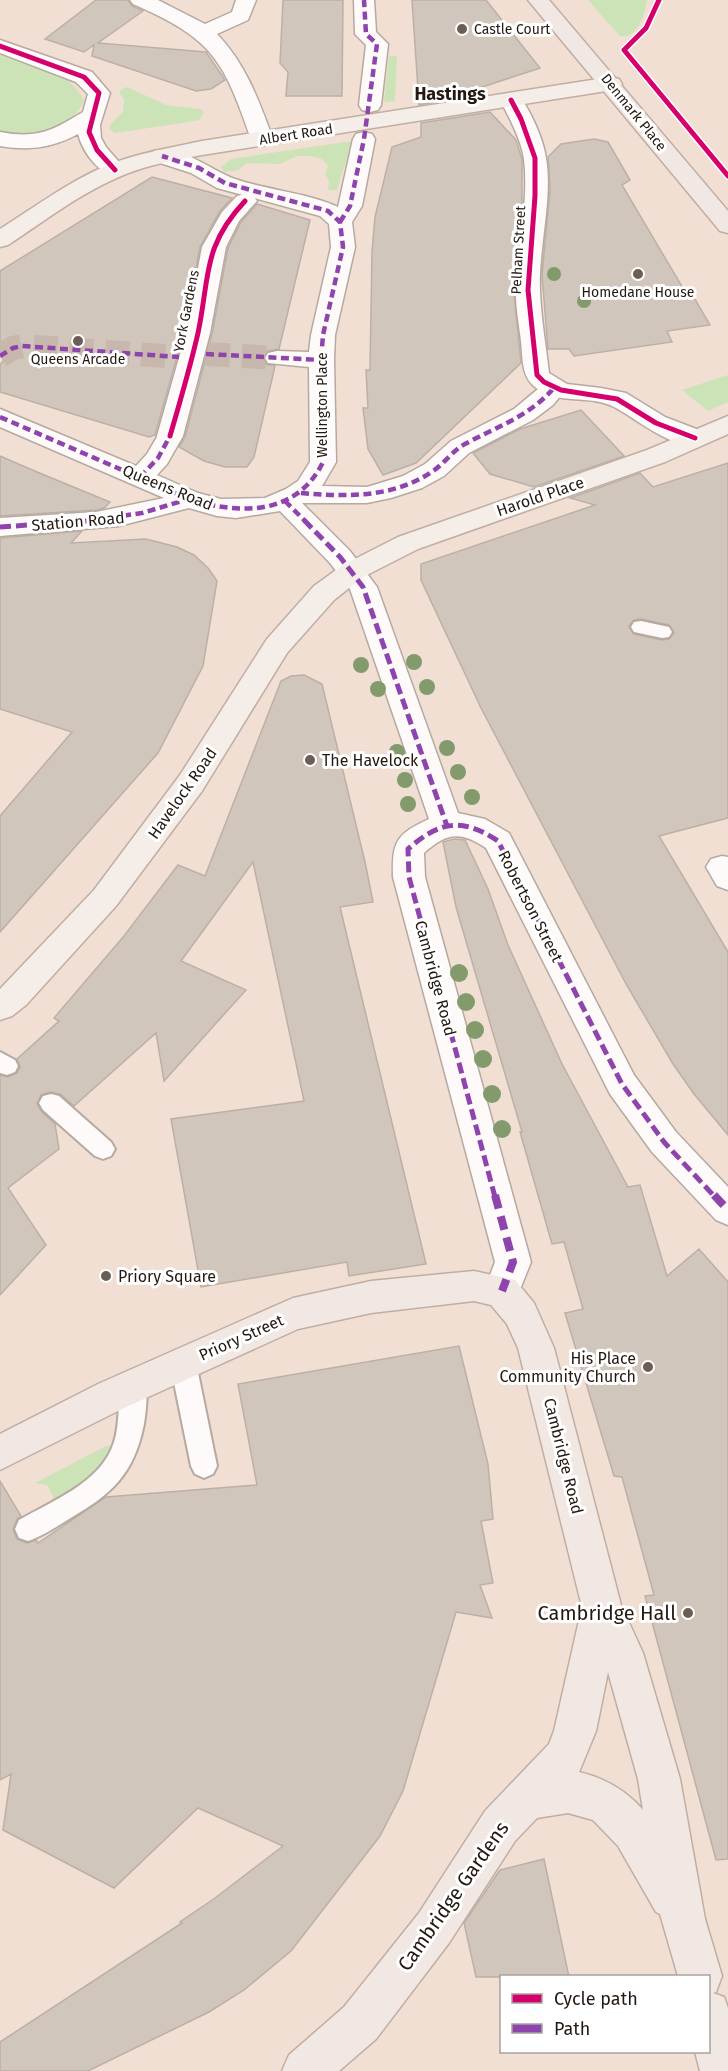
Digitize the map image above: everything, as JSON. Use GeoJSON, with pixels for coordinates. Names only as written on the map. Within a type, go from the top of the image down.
{"type":"FeatureCollection","features":[{"type":"Feature","properties":{"kind":"highway","name":"Denmark Place"},"geometry":{"type":"LineString","coordinates":[[538,0],[611,84],[728,226]]}},
{"type":"Feature","properties":{"kind":"highway","name":"Priory Street"},"geometry":{"type":"LineString","coordinates":[[0,1453],[134,1386],[293,1314],[371,1297],[438,1288],[474,1286],[502,1291]]}},
{"type":"Feature","properties":{"kind":"highway","name":"Cambridge Road"},"geometry":{"type":"LineString","coordinates":[[502,1291],[521,1314],[536,1348],[602,1606],[623,1653],[659,1779],[683,1919],[699,1975]]}},
{"type":"Feature","properties":{"kind":"highway","name":"Cambridge Gardens"},"geometry":{"type":"LineString","coordinates":[[305,2071],[360,2023],[434,1928],[500,1826],[564,1758],[576,1731],[602,1606]]}},
{"type":"Feature","properties":{"kind":"highway"},"geometry":{"type":"LineString","coordinates":[[526,1799],[572,1792],[604,1801],[633,1830],[683,1919]]}},
{"type":"Feature","properties":{"kind":"highway"},"geometry":{"type":"LineString","coordinates":[[710,2021],[723,2071]]}},
{"type":"Feature","properties":{"kind":"main road","name":"Albert Road"},"geometry":{"type":"LineString","coordinates":[[0,240],[67,196],[115,170],[162,156],[611,84]]}},
{"type":"Feature","properties":{"kind":"main road","name":"Harold Place"},"geometry":{"type":"LineString","coordinates":[[352,571],[408,543],[656,456],[728,424]]}},
{"type":"Feature","properties":{"kind":"main road","name":"Havelock Road"},"geometry":{"type":"LineString","coordinates":[[0,1007],[14,996],[105,898],[191,783],[277,646],[324,593],[352,571]]}},
{"type":"Feature","properties":{"kind":"street"},"geometry":{"type":"LineString","coordinates":[[140,0],[169,11],[205,32],[223,51],[245,91],[262,139]]}},
{"type":"Feature","properties":{"kind":"street"},"geometry":{"type":"LineString","coordinates":[[205,32],[241,16],[246,0]]}},
{"type":"Feature","properties":{"kind":"street"},"geometry":{"type":"LineString","coordinates":[[364,0],[366,33],[377,44],[370,105]]}},
{"type":"Feature","properties":{"kind":"street"},"geometry":{"type":"LineString","coordinates":[[0,46],[84,77],[99,93],[98,105],[88,128],[94,148],[115,170]]}},
{"type":"Feature","properties":{"kind":"street","name":"Pelham Street"},"geometry":{"type":"LineString","coordinates":[[511,100],[521,119],[535,158],[535,196],[528,291],[537,375],[554,389]]}},
{"type":"Feature","properties":{"kind":"street"},"geometry":{"type":"LineString","coordinates":[[42,142],[66,132],[93,116]]}},
{"type":"Feature","properties":{"kind":"street"},"geometry":{"type":"LineString","coordinates":[[0,139],[94,148]]}},
{"type":"Feature","properties":{"kind":"street","name":"Wellington Place"},"geometry":{"type":"LineString","coordinates":[[293,497],[318,476],[323,462],[321,360],[323,335],[343,247],[340,222],[350,206],[364,139]]}},
{"type":"Feature","properties":{"kind":"street"},"geometry":{"type":"LineString","coordinates":[[162,156],[199,168],[252,197],[328,211],[340,222]]}},
{"type":"Feature","properties":{"kind":"street","name":"York Gardens"},"geometry":{"type":"LineString","coordinates":[[140,477],[159,458],[170,436],[199,332],[212,248],[219,231],[252,197]]}},
{"type":"Feature","properties":{"kind":"street"},"geometry":{"type":"LineString","coordinates":[[277,358],[321,360]]}},
{"type":"Feature","properties":{"kind":"street"},"geometry":{"type":"LineString","coordinates":[[554,389],[610,396],[624,401],[657,423],[695,438]]}},
{"type":"Feature","properties":{"kind":"street","name":"Queens Road"},"geometry":{"type":"LineString","coordinates":[[0,417],[189,500],[220,508],[254,509],[293,497],[353,498],[388,492],[432,472],[460,447],[519,419],[541,404],[554,389]]}},
{"type":"Feature","properties":{"kind":"street"},"geometry":{"type":"LineString","coordinates":[[293,497],[363,586],[447,826]]}},
{"type":"Feature","properties":{"kind":"street","name":"Station Road"},"geometry":{"type":"LineString","coordinates":[[0,527],[111,521],[189,500]]}},
{"type":"Feature","properties":{"kind":"street","name":"Robertson Street"},"geometry":{"type":"LineString","coordinates":[[447,826],[468,824],[498,841],[622,1084],[664,1143],[728,1210]]}},
{"type":"Feature","properties":{"kind":"street","name":"Cambridge Road"},"geometry":{"type":"LineString","coordinates":[[447,826],[424,833],[408,849],[409,877],[513,1262],[502,1291]]}},
{"type":"Feature","properties":{"kind":"lane"},"geometry":{"type":"LineString","coordinates":[[641,627],[662,632]]}},
{"type":"Feature","properties":{"kind":"lane"},"geometry":{"type":"LineString","coordinates":[[51,1103],[104,1149]]}},
{"type":"Feature","properties":{"kind":"lane"},"geometry":{"type":"LineString","coordinates":[[183,1363],[204,1466]]}},
{"type":"Feature","properties":{"kind":"lane"},"geometry":{"type":"LineString","coordinates":[[28,1529],[86,1497],[113,1474],[123,1455],[134,1407],[134,1386]]}},
{"type":"Feature","properties":{"kind":"green space"},"geometry":{"type":"Polygon","coordinates":[[[588,0],[647,0],[639,25],[631,34],[620,36],[588,0]]]}},
{"type":"Feature","properties":{"kind":"green space"},"geometry":{"type":"Polygon","coordinates":[[[0,52],[48,69],[70,82],[84,101],[78,111],[69,120],[48,131],[24,135],[0,133],[0,52]]]}},
{"type":"Feature","properties":{"kind":"green space"},"geometry":{"type":"Polygon","coordinates":[[[389,56],[397,56],[395,101],[384,102],[389,56]]]}},
{"type":"Feature","properties":{"kind":"green space"},"geometry":{"type":"Polygon","coordinates":[[[127,87],[166,105],[200,109],[204,112],[199,120],[115,133],[110,130],[110,125],[123,112],[124,100],[119,91],[127,87]]]}},
{"type":"Feature","properties":{"kind":"green space"},"geometry":{"type":"Polygon","coordinates":[[[352,141],[337,190],[328,190],[329,182],[325,174],[328,166],[322,159],[310,156],[297,156],[280,164],[247,163],[239,170],[224,172],[221,167],[231,159],[352,141]]]}},
{"type":"Feature","properties":{"kind":"green space"},"geometry":{"type":"Polygon","coordinates":[[[728,375],[728,402],[708,411],[682,390],[728,375]]]}},
{"type":"Feature","properties":{"kind":"green space"},"geometry":{"type":"Polygon","coordinates":[[[114,1445],[106,1466],[50,1508],[53,1497],[47,1485],[35,1483],[106,1446],[114,1445]]]}},
{"type":"Feature","properties":{"kind":"building"},"geometry":{"type":"Polygon","coordinates":[[[96,0],[128,0],[132,6],[143,11],[98,43],[206,52],[225,80],[211,89],[196,91],[92,56],[94,45],[84,52],[45,39],[96,0]]]}},
{"type":"Feature","properties":{"kind":"building"},"geometry":{"type":"Polygon","coordinates":[[[283,0],[343,0],[342,96],[286,96],[288,72],[280,63],[283,0]]]}},
{"type":"Feature","properties":{"kind":"building","name":"Castle Court"},"geometry":{"type":"Polygon","coordinates":[[[412,0],[486,0],[540,68],[470,91],[475,96],[419,105],[412,0]]]}},
{"type":"Feature","properties":{"kind":"building"},"geometry":{"type":"Polygon","coordinates":[[[490,112],[516,140],[522,159],[522,207],[514,293],[521,363],[416,463],[383,475],[368,449],[363,408],[368,408],[366,370],[370,370],[372,252],[375,217],[392,147],[421,137],[421,123],[490,112]]]}},
{"type":"Feature","properties":{"kind":"building"},"geometry":{"type":"Polygon","coordinates":[[[594,139],[608,142],[630,180],[622,185],[684,290],[689,289],[710,325],[667,331],[672,342],[574,356],[569,349],[548,349],[542,275],[550,190],[548,157],[561,144],[594,139]]]}},
{"type":"Feature","properties":{"kind":"building"},"geometry":{"type":"Polygon","coordinates":[[[152,177],[232,198],[220,211],[200,247],[184,332],[155,435],[149,437],[0,392],[0,365],[7,356],[0,352],[0,271],[152,177]]]}},
{"type":"Feature","properties":{"kind":"building"},"geometry":{"type":"Polygon","coordinates":[[[257,204],[310,220],[279,349],[268,351],[263,357],[266,364],[275,366],[254,457],[247,467],[225,467],[204,461],[179,447],[185,437],[212,334],[228,248],[241,222],[257,204]]]}},
{"type":"Feature","properties":{"kind":"building"},"geometry":{"type":"Polygon","coordinates":[[[581,410],[624,456],[534,487],[490,474],[473,453],[520,429],[581,410]]]}},
{"type":"Feature","properties":{"kind":"building"},"geometry":{"type":"Polygon","coordinates":[[[0,456],[110,502],[104,508],[96,510],[0,516],[0,456]]]}},
{"type":"Feature","properties":{"kind":"building"},"geometry":{"type":"Polygon","coordinates":[[[728,463],[728,818],[659,836],[728,952],[728,1135],[673,1064],[626,984],[481,708],[421,580],[421,564],[595,505],[570,498],[640,473],[653,487],[728,463]],[[641,619],[634,620],[629,626],[634,634],[662,640],[669,639],[674,633],[669,625],[641,619]]]}},
{"type":"Feature","properties":{"kind":"building"},"geometry":{"type":"Polygon","coordinates":[[[82,531],[71,543],[146,539],[177,547],[194,555],[208,568],[217,581],[203,666],[158,753],[0,932],[0,816],[72,732],[0,709],[0,538],[82,531]]]}},
{"type":"Feature","properties":{"kind":"building"},"geometry":{"type":"Polygon","coordinates":[[[304,675],[322,684],[365,862],[373,902],[340,907],[426,1264],[349,1276],[347,1262],[201,1287],[171,1119],[304,1101],[253,862],[181,961],[246,990],[164,1081],[156,1033],[74,1106],[60,1094],[50,1092],[41,1095],[37,1104],[55,1124],[59,1149],[8,1188],[46,1245],[0,1295],[0,1075],[8,1077],[17,1073],[20,1067],[17,1059],[59,1021],[54,1018],[124,936],[178,865],[205,876],[281,681],[291,676],[304,675]]]}},
{"type":"Feature","properties":{"kind":"building"},"geometry":{"type":"Polygon","coordinates":[[[454,839],[465,840],[488,889],[508,945],[562,1064],[628,1187],[640,1185],[667,1276],[699,1249],[728,1282],[728,1859],[716,1860],[645,1596],[654,1595],[622,1477],[614,1476],[565,1313],[583,1309],[564,1242],[552,1244],[520,1132],[522,1132],[456,907],[443,842],[454,839]]]}},
{"type":"Feature","properties":{"kind":"building"},"geometry":{"type":"Polygon","coordinates":[[[459,1346],[488,1464],[493,1519],[481,1521],[493,1583],[480,1585],[492,1618],[456,1612],[403,1791],[380,1836],[291,1951],[244,1990],[209,2012],[88,2071],[0,2071],[0,2042],[182,1923],[180,1922],[283,1846],[198,1808],[114,1888],[3,1830],[11,1774],[0,1780],[0,1481],[21,1516],[17,1519],[13,1530],[17,1539],[27,1543],[36,1540],[38,1543],[106,1497],[257,1485],[238,1384],[459,1346]]]}},
{"type":"Feature","properties":{"kind":"building"},"geometry":{"type":"Polygon","coordinates":[[[544,1859],[569,1975],[476,1977],[464,1923],[500,1870],[544,1859]]]}},
{"type":"Feature","properties":{"kind":"tunnel"},"geometry":{"type":"LineString","coordinates":[[0,356],[13,348],[22,346],[179,357]]}},
{"type":"Feature","properties":{"kind":"tunnel"},"geometry":{"type":"LineString","coordinates":[[206,354],[277,358]]}},
{"type":"Feature","properties":{"kind":"marked path"},"geometry":{"type":"LineString","coordinates":[[340,222],[350,206],[364,139],[377,44],[366,34],[364,0]]}},
{"type":"Feature","properties":{"kind":"marked path"},"geometry":{"type":"LineString","coordinates":[[0,417],[209,506],[236,509],[267,506],[295,495],[307,487],[316,476],[323,462],[321,360],[323,335],[343,247],[340,222],[328,211],[225,183],[199,168],[162,156]]}},
{"type":"Feature","properties":{"kind":"marked path"},"geometry":{"type":"LineString","coordinates":[[0,356],[13,348],[22,346],[179,357]]}},
{"type":"Feature","properties":{"kind":"marked path"},"geometry":{"type":"LineString","coordinates":[[206,354],[321,360]]}},
{"type":"Feature","properties":{"kind":"marked path"},"geometry":{"type":"LineString","coordinates":[[301,493],[336,496],[367,495],[382,493],[413,482],[435,470],[460,447],[534,408],[553,389]]}},
{"type":"Feature","properties":{"kind":"marked path"},"geometry":{"type":"LineString","coordinates":[[140,477],[158,458],[170,436]]}},
{"type":"Feature","properties":{"kind":"marked path"},"geometry":{"type":"LineString","coordinates":[[0,527],[72,523],[119,517],[166,507],[189,499]]}},
{"type":"Feature","properties":{"kind":"marked path"},"geometry":{"type":"LineString","coordinates":[[285,501],[340,557],[363,587],[447,826]]}},
{"type":"Feature","properties":{"kind":"marked path"},"geometry":{"type":"LineString","coordinates":[[502,1291],[513,1262],[409,877],[408,849],[419,839],[441,827],[463,824],[474,827],[498,841],[622,1084],[664,1142],[728,1210]]}},
{"type":"Feature","properties":{"kind":"cycle path"},"geometry":{"type":"LineString","coordinates":[[659,0],[646,28],[624,50],[728,176]]}},
{"type":"Feature","properties":{"kind":"cycle path"},"geometry":{"type":"LineString","coordinates":[[0,46],[84,77],[99,93],[89,125],[90,138],[97,150],[115,170]]}},
{"type":"Feature","properties":{"kind":"cycle path"},"geometry":{"type":"LineString","coordinates":[[511,100],[521,119],[535,158],[535,196],[528,290],[537,375],[544,382],[561,390],[617,399],[656,423],[695,438]]}},
{"type":"Feature","properties":{"kind":"cycle path"},"geometry":{"type":"LineString","coordinates":[[170,436],[198,333],[214,247],[220,232],[245,201]]}},
{"type":"Feature","properties":{"kind":"place","name":"Castle Court"},"geometry":{"type":"Point","coordinates":[462,29]}},
{"type":"Feature","properties":{"kind":"place","name":"Homedane House"},"geometry":{"type":"Point","coordinates":[638,274]}},
{"type":"Feature","properties":{"kind":"place","name":"Queens Arcade"},"geometry":{"type":"Point","coordinates":[78,341]}},
{"type":"Feature","properties":{"kind":"place","name":"The Havelock"},"geometry":{"type":"Point","coordinates":[310,760]}},
{"type":"Feature","properties":{"kind":"place","name":"Priory Square"},"geometry":{"type":"Point","coordinates":[106,1276]}},
{"type":"Feature","properties":{"kind":"place","name":"His Place Community Church"},"geometry":{"type":"Point","coordinates":[648,1367]}},
{"type":"Feature","properties":{"kind":"place","name":"Cambridge Hall"},"geometry":{"type":"Point","coordinates":[688,1613]}},
{"type":"Feature","properties":{"kind":"district","name":"Hastings"},"geometry":{"type":"Point","coordinates":[450,94]}}]}
